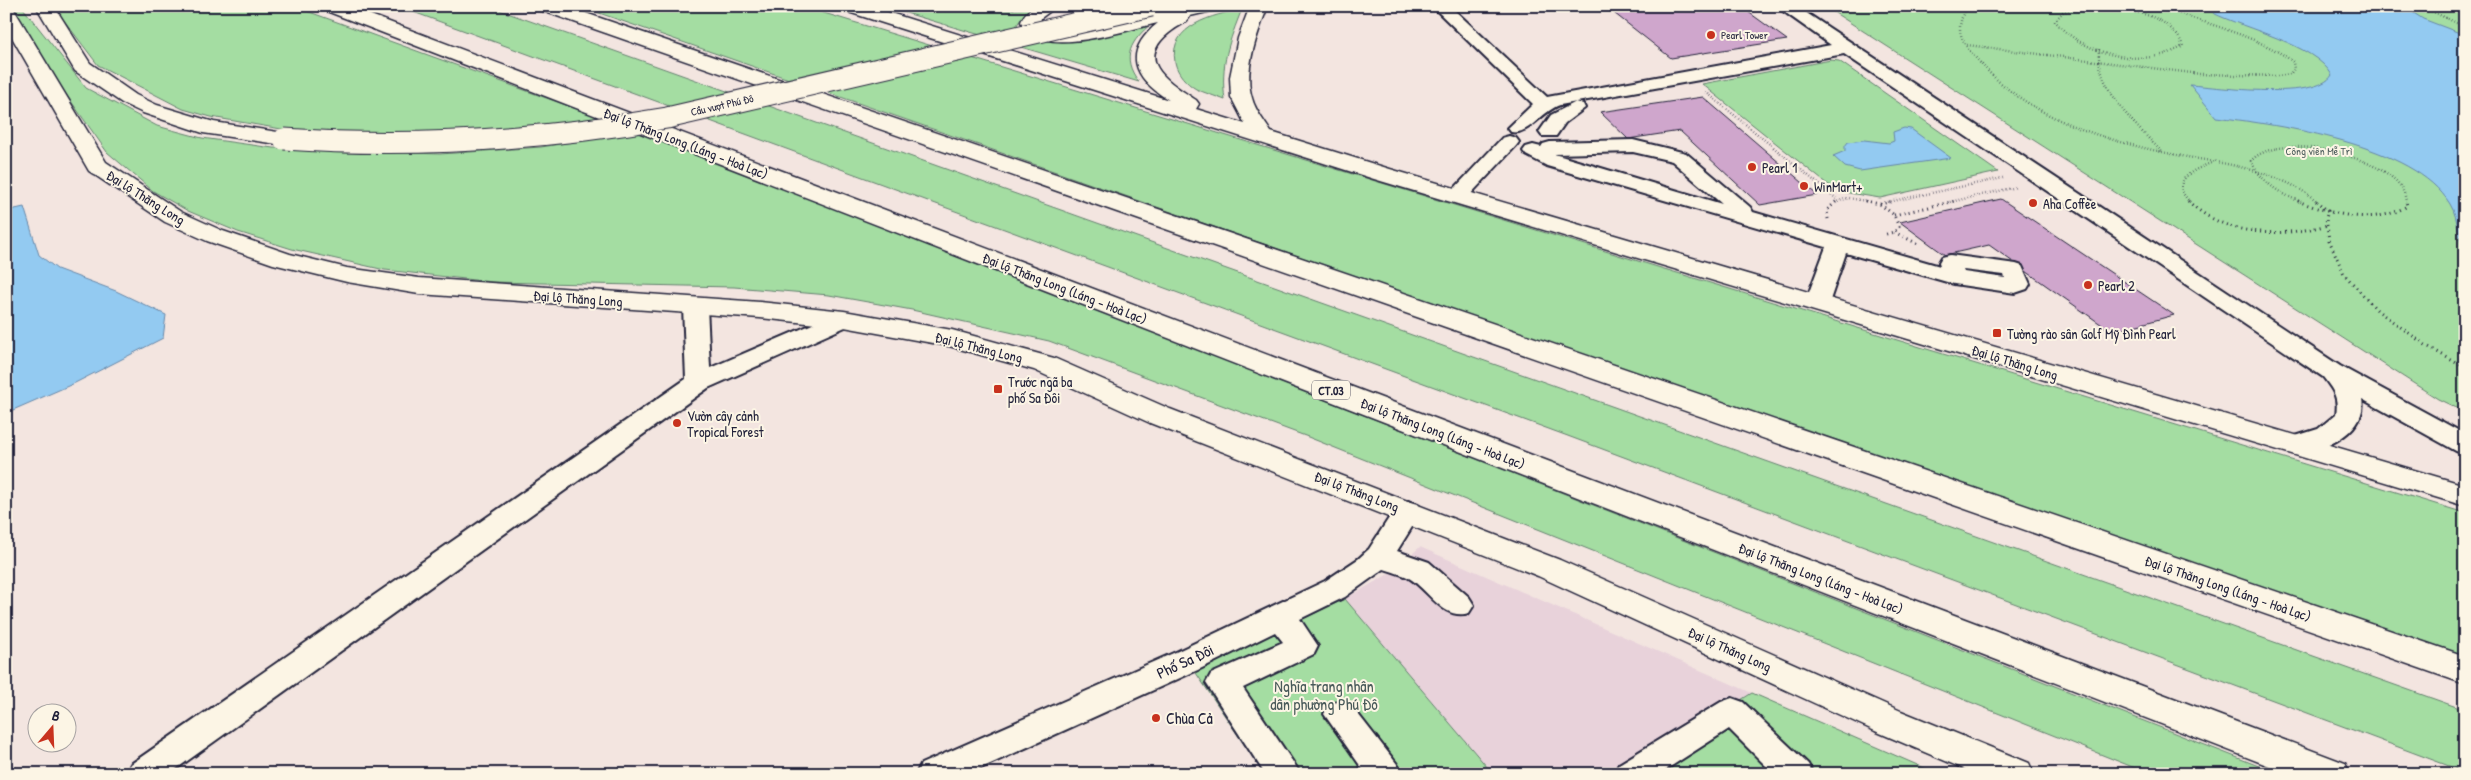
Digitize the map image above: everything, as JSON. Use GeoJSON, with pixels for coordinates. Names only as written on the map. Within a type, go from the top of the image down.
{"type":"FeatureCollection","features":[{"type":"Feature","properties":{"kind":"main road","name":"Cầu vượt Phú Đô"},"geometry":{"type":"LineString","coordinates":[[46,6],[82,67],[128,98],[150,109],[211,128],[284,139],[361,145],[442,144],[515,139],[608,128],[686,113],[1151,6]]}},
{"type":"Feature","properties":{"kind":"main road","name":"Đại lộ Thăng Long (Láng - Hoà Lạc)"},"geometry":{"type":"LineString","coordinates":[[330,6],[2332,774]]}},
{"type":"Feature","properties":{"kind":"main road","name":"Đại lộ Thăng Long (Láng - Hoà Lạc)"},"geometry":{"type":"LineString","coordinates":[[546,6],[2465,670]]}},
{"type":"Feature","properties":{"kind":"main road","name":"Đại lộ Thăng Long"},"geometry":{"type":"LineString","coordinates":[[848,6],[1458,196],[2465,496]]}},
{"type":"Feature","properties":{"kind":"main road"},"geometry":{"type":"LineString","coordinates":[[1048,6],[1033,15],[1030,22],[1034,29],[1045,34],[1058,36],[1205,7]]}},
{"type":"Feature","properties":{"kind":"main road"},"geometry":{"type":"LineString","coordinates":[[1259,6],[1249,37],[1239,87],[1241,100],[1262,134]]}},
{"type":"Feature","properties":{"kind":"main road"},"geometry":{"type":"LineString","coordinates":[[1205,7],[1175,20],[1156,33],[1146,48],[1145,57],[1148,72],[1155,80],[1208,118]]}},
{"type":"Feature","properties":{"kind":"main road","name":"Đại lộ Thăng Long"},"geometry":{"type":"LineString","coordinates":[[6,11],[97,166],[173,217],[215,236],[282,259],[347,275],[419,286],[695,307],[760,310],[844,319],[952,338],[1044,364],[1160,416],[1408,511],[1549,568],[1888,721],[2016,774]]}},
{"type":"Feature","properties":{"kind":"street"},"geometry":{"type":"LineString","coordinates":[[1440,6],[1544,104]]}},
{"type":"Feature","properties":{"kind":"street"},"geometry":{"type":"LineString","coordinates":[[1784,6],[2331,371],[2465,446]]}},
{"type":"Feature","properties":{"kind":"street"},"geometry":{"type":"LineString","coordinates":[[1458,196],[1514,135],[1533,111],[1544,104],[1576,96],[1846,48]]}},
{"type":"Feature","properties":{"kind":"street"},"geometry":{"type":"LineString","coordinates":[[1544,144],[1558,118],[1576,108]]}},
{"type":"Feature","properties":{"kind":"street"},"geometry":{"type":"LineString","coordinates":[[1514,135],[1518,148],[1544,144],[1595,148],[1634,146],[1679,157],[1751,217]]}},
{"type":"Feature","properties":{"kind":"street"},"geometry":{"type":"LineString","coordinates":[[1544,144],[1554,162],[1751,217],[1836,234],[1902,261],[1952,270]]}},
{"type":"Feature","properties":{"kind":"street"},"geometry":{"type":"LineString","coordinates":[[1594,173],[1595,148]]}},
{"type":"Feature","properties":{"kind":"street"},"geometry":{"type":"LineString","coordinates":[[1674,196],[1708,183]]}},
{"type":"Feature","properties":{"kind":"street"},"geometry":{"type":"LineString","coordinates":[[1817,303],[1836,234]]}},
{"type":"Feature","properties":{"kind":"street"},"geometry":{"type":"LineString","coordinates":[[695,307],[699,382]]}},
{"type":"Feature","properties":{"kind":"street"},"geometry":{"type":"LineString","coordinates":[[143,774],[699,382],[844,319]]}},
{"type":"Feature","properties":{"kind":"street"},"geometry":{"type":"LineString","coordinates":[[2295,445],[2320,439],[2340,428],[2350,410],[2348,390],[2331,371]]}},
{"type":"Feature","properties":{"kind":"street","name":"Phố Sa Đôi"},"geometry":{"type":"LineString","coordinates":[[933,774],[1189,660],[1335,589],[1368,567],[1380,556],[1408,511]]}},
{"type":"Feature","properties":{"kind":"street"},"geometry":{"type":"LineString","coordinates":[[1380,556],[1419,570],[1460,605]]}},
{"type":"Feature","properties":{"kind":"street"},"geometry":{"type":"LineString","coordinates":[[1280,616],[1303,646],[1222,683],[1284,774]]}},
{"type":"Feature","properties":{"kind":"street"},"geometry":{"type":"LineString","coordinates":[[1631,774],[1732,711],[1796,774]]}},
{"type":"Feature","properties":{"kind":"street"},"geometry":{"type":"LineString","coordinates":[[1340,714],[1385,774]]}},
{"type":"Feature","properties":{"kind":"path"},"geometry":{"type":"LineString","coordinates":[[1965,6],[1960,30],[1968,45],[1992,77],[2032,104],[2081,128],[2139,147],[2254,172],[2304,192],[2318,200],[2328,211],[2329,240],[2344,274],[2378,310],[2427,346],[2465,368]]}},
{"type":"Feature","properties":{"kind":"path"},"geometry":{"type":"LineString","coordinates":[[1968,45],[2099,63],[2200,74],[2278,76],[2290,74],[2294,69],[2293,62],[2285,55],[2236,34],[2158,6],[2136,13]]}},
{"type":"Feature","properties":{"kind":"path"},"geometry":{"type":"LineString","coordinates":[[2422,6],[2465,27]]}},
{"type":"Feature","properties":{"kind":"path"},"geometry":{"type":"LineString","coordinates":[[2082,7],[2101,7],[2136,13],[2160,21],[2174,30],[2182,38],[2183,46],[2177,52],[2171,54],[2147,57],[2099,49],[2069,37],[2059,29],[2055,21],[2058,14],[2068,9],[2082,7]]}},
{"type":"Feature","properties":{"kind":"path"},"geometry":{"type":"LineString","coordinates":[[2099,49],[2097,56],[2104,80],[2113,96],[2163,152]]}},
{"type":"Feature","properties":{"kind":"path"},"geometry":{"type":"LineString","coordinates":[[1701,88],[1838,200]]}},
{"type":"Feature","properties":{"kind":"path"},"geometry":{"type":"LineString","coordinates":[[2290,146],[2313,148],[2338,154],[2377,169],[2400,184],[2408,196],[2407,206],[2397,213],[2379,216],[2354,216],[2328,211],[2281,194],[2254,172],[2251,161],[2257,153],[2270,148],[2290,146]]}},
{"type":"Feature","properties":{"kind":"path"},"geometry":{"type":"LineString","coordinates":[[2211,163],[2194,170],[2184,178],[2181,189],[2186,200],[2202,212],[2225,223],[2255,232],[2306,231],[2327,225]]}},
{"type":"Feature","properties":{"kind":"path"},"geometry":{"type":"LineString","coordinates":[[1836,234],[1827,218],[1826,210],[1838,200],[1849,198],[1880,204],[2011,176]]}},
{"type":"Feature","properties":{"kind":"path"},"geometry":{"type":"LineString","coordinates":[[1894,215],[2025,186]]}},
{"type":"Feature","properties":{"kind":"path"},"geometry":{"type":"LineString","coordinates":[[1877,235],[1894,232],[1898,227],[1894,215],[1880,204]]}},
{"type":"Feature","properties":{"kind":"shaded area"},"geometry":{"type":"Polygon","coordinates":[[[1420,547],[1752,693],[1622,774],[1493,774],[1345,599],[1387,575],[1420,547]]]}},
{"type":"Feature","properties":{"kind":"green space"},"geometry":{"type":"Polygon","coordinates":[[[53,6],[293,6],[607,120],[440,136],[287,130],[211,117],[183,109],[98,65],[53,6]]]}},
{"type":"Feature","properties":{"kind":"green space"},"geometry":{"type":"Polygon","coordinates":[[[397,6],[488,6],[2465,710],[2465,772],[1565,435],[397,6]]]}},
{"type":"Feature","properties":{"kind":"green space"},"geometry":{"type":"Polygon","coordinates":[[[579,6],[801,6],[2465,513],[2465,662],[579,6]]]}},
{"type":"Feature","properties":{"kind":"green space"},"geometry":{"type":"Polygon","coordinates":[[[893,6],[963,11],[1033,8],[1024,14],[1015,28],[1152,23],[1138,36],[1130,50],[1130,65],[1139,82],[889,8],[893,6]]]}},
{"type":"Feature","properties":{"kind":"green space","name":"Công viên Mễ Trì"},"geometry":{"type":"Polygon","coordinates":[[[1824,6],[2465,6],[2465,412],[2438,399],[1824,6]]]}},
{"type":"Feature","properties":{"kind":"green space"},"geometry":{"type":"Polygon","coordinates":[[[23,8],[86,88],[157,126],[202,138],[273,148],[440,154],[541,147],[640,131],[2279,774],[2150,774],[1308,437],[1049,341],[912,310],[829,295],[734,287],[492,282],[385,270],[292,249],[238,232],[188,211],[153,191],[107,152],[58,83],[14,10],[23,8]]]}},
{"type":"Feature","properties":{"kind":"green space"},"geometry":{"type":"Polygon","coordinates":[[[1242,9],[1227,53],[1224,75],[1225,100],[1196,89],[1185,81],[1176,66],[1175,49],[1179,39],[1195,24],[1242,9]]]}},
{"type":"Feature","properties":{"kind":"green space"},"geometry":{"type":"Polygon","coordinates":[[[1831,60],[1839,61],[1998,172],[1880,198],[1843,192],[1827,184],[1702,84],[1831,60]]]}},
{"type":"Feature","properties":{"kind":"green space","name":"Nghĩa trang nhân dân phường Phú Đô"},"geometry":{"type":"Polygon","coordinates":[[[1345,599],[1493,774],[1264,774],[1194,670],[1345,599]]]}},
{"type":"Feature","properties":{"kind":"green space"},"geometry":{"type":"Polygon","coordinates":[[[1752,693],[1938,774],[1622,774],[1752,693]]]}},
{"type":"Feature","properties":{"kind":"water"},"geometry":{"type":"Polygon","coordinates":[[[2221,6],[2403,6],[2423,19],[2465,35],[2465,254],[2450,204],[2432,183],[2407,166],[2377,152],[2309,132],[2216,117],[2190,85],[2244,90],[2288,90],[2308,88],[2323,83],[2332,75],[2323,64],[2295,46],[2213,13],[2213,10],[2221,6]]]}},
{"type":"Feature","properties":{"kind":"water"},"geometry":{"type":"Polygon","coordinates":[[[1904,128],[1911,129],[1951,158],[1860,171],[1845,167],[1833,156],[1845,151],[1845,146],[1848,142],[1864,140],[1889,143],[1894,141],[1893,132],[1904,128]]]}},
{"type":"Feature","properties":{"kind":"water"},"geometry":{"type":"Polygon","coordinates":[[[24,207],[39,255],[57,269],[116,291],[166,315],[163,338],[75,383],[6,413],[6,211],[24,207]]]}},
{"type":"Feature","properties":{"kind":"building"},"geometry":{"type":"Polygon","coordinates":[[[1482,6],[1519,6],[1487,11],[1482,6]]]}},
{"type":"Feature","properties":{"kind":"building","name":"Pearl Tower"},"geometry":{"type":"Polygon","coordinates":[[[1605,6],[1740,6],[1787,40],[1671,58],[1605,6]]]}},
{"type":"Feature","properties":{"kind":"building","name":"Pearl 1"},"geometry":{"type":"Polygon","coordinates":[[[1703,97],[1817,195],[1760,205],[1680,131],[1628,139],[1600,112],[1703,97]]]}},
{"type":"Feature","properties":{"kind":"building","name":"Pearl 2"},"geometry":{"type":"Polygon","coordinates":[[[2001,199],[2174,315],[2112,332],[1989,245],[1945,255],[1900,222],[2001,199]]]}},
{"type":"Feature","properties":{"kind":"place","name":"Pearl Tower"},"geometry":{"type":"Point","coordinates":[1711,35]}},
{"type":"Feature","properties":{"kind":"place","name":"Pearl 1"},"geometry":{"type":"Point","coordinates":[1752,167]}},
{"type":"Feature","properties":{"kind":"place","name":"WinMart+"},"geometry":{"type":"Point","coordinates":[1804,186]}},
{"type":"Feature","properties":{"kind":"place","name":"Aha Coffee"},"geometry":{"type":"Point","coordinates":[2033,203]}},
{"type":"Feature","properties":{"kind":"place","name":"Pearl 2"},"geometry":{"type":"Point","coordinates":[2088,285]}},
{"type":"Feature","properties":{"kind":"place","name":"Tường rào sân Golf Mỹ Đình Pearl"},"geometry":{"type":"Point","coordinates":[1997,333]}},
{"type":"Feature","properties":{"kind":"place","name":"Trước ngã ba phố Sa Đôi"},"geometry":{"type":"Point","coordinates":[998,389]}},
{"type":"Feature","properties":{"kind":"place","name":"Vườn cây cảnh Tropical Forest"},"geometry":{"type":"Point","coordinates":[677,423]}},
{"type":"Feature","properties":{"kind":"place","name":"Chùa Cả"},"geometry":{"type":"Point","coordinates":[1156,718]}}]}
